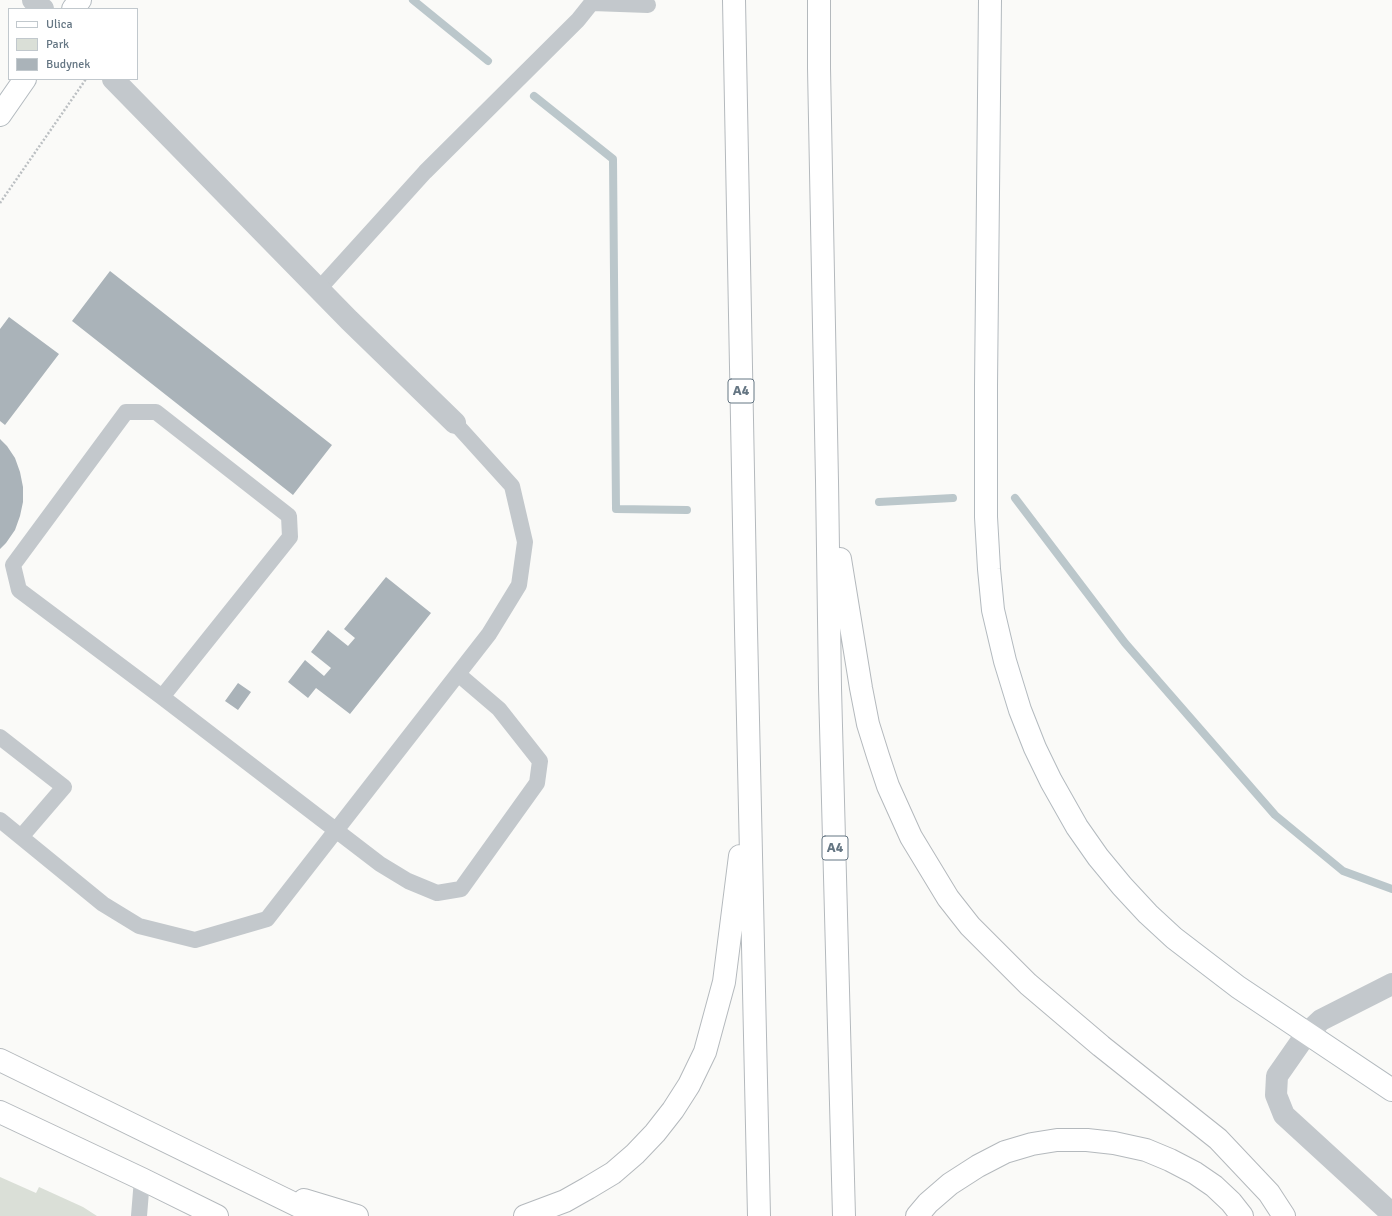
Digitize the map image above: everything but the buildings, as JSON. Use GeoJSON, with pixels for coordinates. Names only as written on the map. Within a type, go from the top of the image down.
{"type":"FeatureCollection","features":[{"type":"Feature","properties":{"kind":"main road"},"geometry":{"type":"LineString","coordinates":[[74,8],[80,0]]}},
{"type":"Feature","properties":{"kind":"main road","name":"A4"},"geometry":{"type":"LineString","coordinates":[[734,0],[759,1216]]}},
{"type":"Feature","properties":{"kind":"main road","name":"A4"},"geometry":{"type":"LineString","coordinates":[[819,0],[819,76],[830,688],[844,1216]]}},
{"type":"Feature","properties":{"kind":"main road"},"geometry":{"type":"LineString","coordinates":[[990,0],[986,517],[993,610],[1004,661],[1020,710],[1035,748],[1051,781],[1077,827],[1098,857],[1148,914],[1197,957],[1238,987],[1306,1034],[1392,1090]]}},
{"type":"Feature","properties":{"kind":"main road"},"geometry":{"type":"LineString","coordinates":[[0,115],[24,80]]}},
{"type":"Feature","properties":{"kind":"main road"},"geometry":{"type":"LineString","coordinates":[[827,481],[854,654],[868,724],[888,786],[911,837],[928,866],[948,898],[970,926],[997,954],[1054,1007],[1218,1139],[1269,1193],[1284,1216]]}},
{"type":"Feature","properties":{"kind":"main road"},"geometry":{"type":"LineString","coordinates":[[525,1216],[565,1201],[612,1173],[635,1154],[655,1133],[673,1110],[689,1085],[705,1052],[724,982],[750,781]]}},
{"type":"Feature","properties":{"kind":"main road"},"geometry":{"type":"LineString","coordinates":[[0,1060],[319,1216]]}},
{"type":"Feature","properties":{"kind":"main road"},"geometry":{"type":"LineString","coordinates":[[0,1112],[217,1216]]}},
{"type":"Feature","properties":{"kind":"main road"},"geometry":{"type":"LineString","coordinates":[[917,1216],[928,1203],[950,1184],[978,1166],[1005,1152],[1032,1144],[1051,1141],[1087,1140],[1114,1143],[1146,1150],[1170,1160],[1195,1173],[1214,1186],[1231,1202],[1242,1216]]}},
{"type":"Feature","properties":{"kind":"main road"},"geometry":{"type":"LineString","coordinates":[[250,1183],[357,1216]]}},
{"type":"Feature","properties":{"kind":"street"},"geometry":{"type":"LineString","coordinates":[[33,0],[42,8]]}},
{"type":"Feature","properties":{"kind":"street"},"geometry":{"type":"LineString","coordinates":[[114,80],[318,289],[455,423]]}},
{"type":"Feature","properties":{"kind":"street"},"geometry":{"type":"LineString","coordinates":[[1392,984],[1321,1020],[1306,1034],[1277,1076],[1276,1095],[1284,1115],[1392,1214]]}},
{"type":"Feature","properties":{"kind":"lane"},"geometry":{"type":"LineString","coordinates":[[318,289],[425,172],[578,20],[593,2],[648,4]]}},
{"type":"Feature","properties":{"kind":"lane"},"geometry":{"type":"LineString","coordinates":[[162,697],[290,537],[289,516],[156,412],[126,412],[13,565],[19,590],[162,697],[380,864],[408,881],[437,893],[462,889],[537,783],[540,761],[499,709],[458,674]]}},
{"type":"Feature","properties":{"kind":"lane"},"geometry":{"type":"LineString","coordinates":[[0,820],[104,904],[138,926],[195,940],[267,919],[489,634],[519,585],[525,542],[512,486],[455,423]]}},
{"type":"Feature","properties":{"kind":"lane"},"geometry":{"type":"LineString","coordinates":[[0,737],[64,787],[21,837]]}},
{"type":"Feature","properties":{"kind":"lane"},"geometry":{"type":"LineString","coordinates":[[139,1216],[142,1179]]}},
{"type":"Feature","properties":{"kind":"path"},"geometry":{"type":"LineString","coordinates":[[0,203],[85,80]]}},
{"type":"Feature","properties":{"kind":"green space"},"geometry":{"type":"Polygon","coordinates":[[[0,1177],[36,1193],[39,1187],[83,1207],[97,1216],[0,1216],[0,1177]]]}},
{"type":"Feature","properties":{"kind":"waterway"},"geometry":{"type":"LineString","coordinates":[[413,0],[488,61]]}},
{"type":"Feature","properties":{"kind":"waterway"},"geometry":{"type":"LineString","coordinates":[[534,96],[613,159],[616,509],[687,510]]}},
{"type":"Feature","properties":{"kind":"waterway"},"geometry":{"type":"LineString","coordinates":[[879,502],[953,498]]}},
{"type":"Feature","properties":{"kind":"waterway"},"geometry":{"type":"LineString","coordinates":[[1015,498],[1125,643],[1275,815],[1343,871],[1392,889]]}}]}
